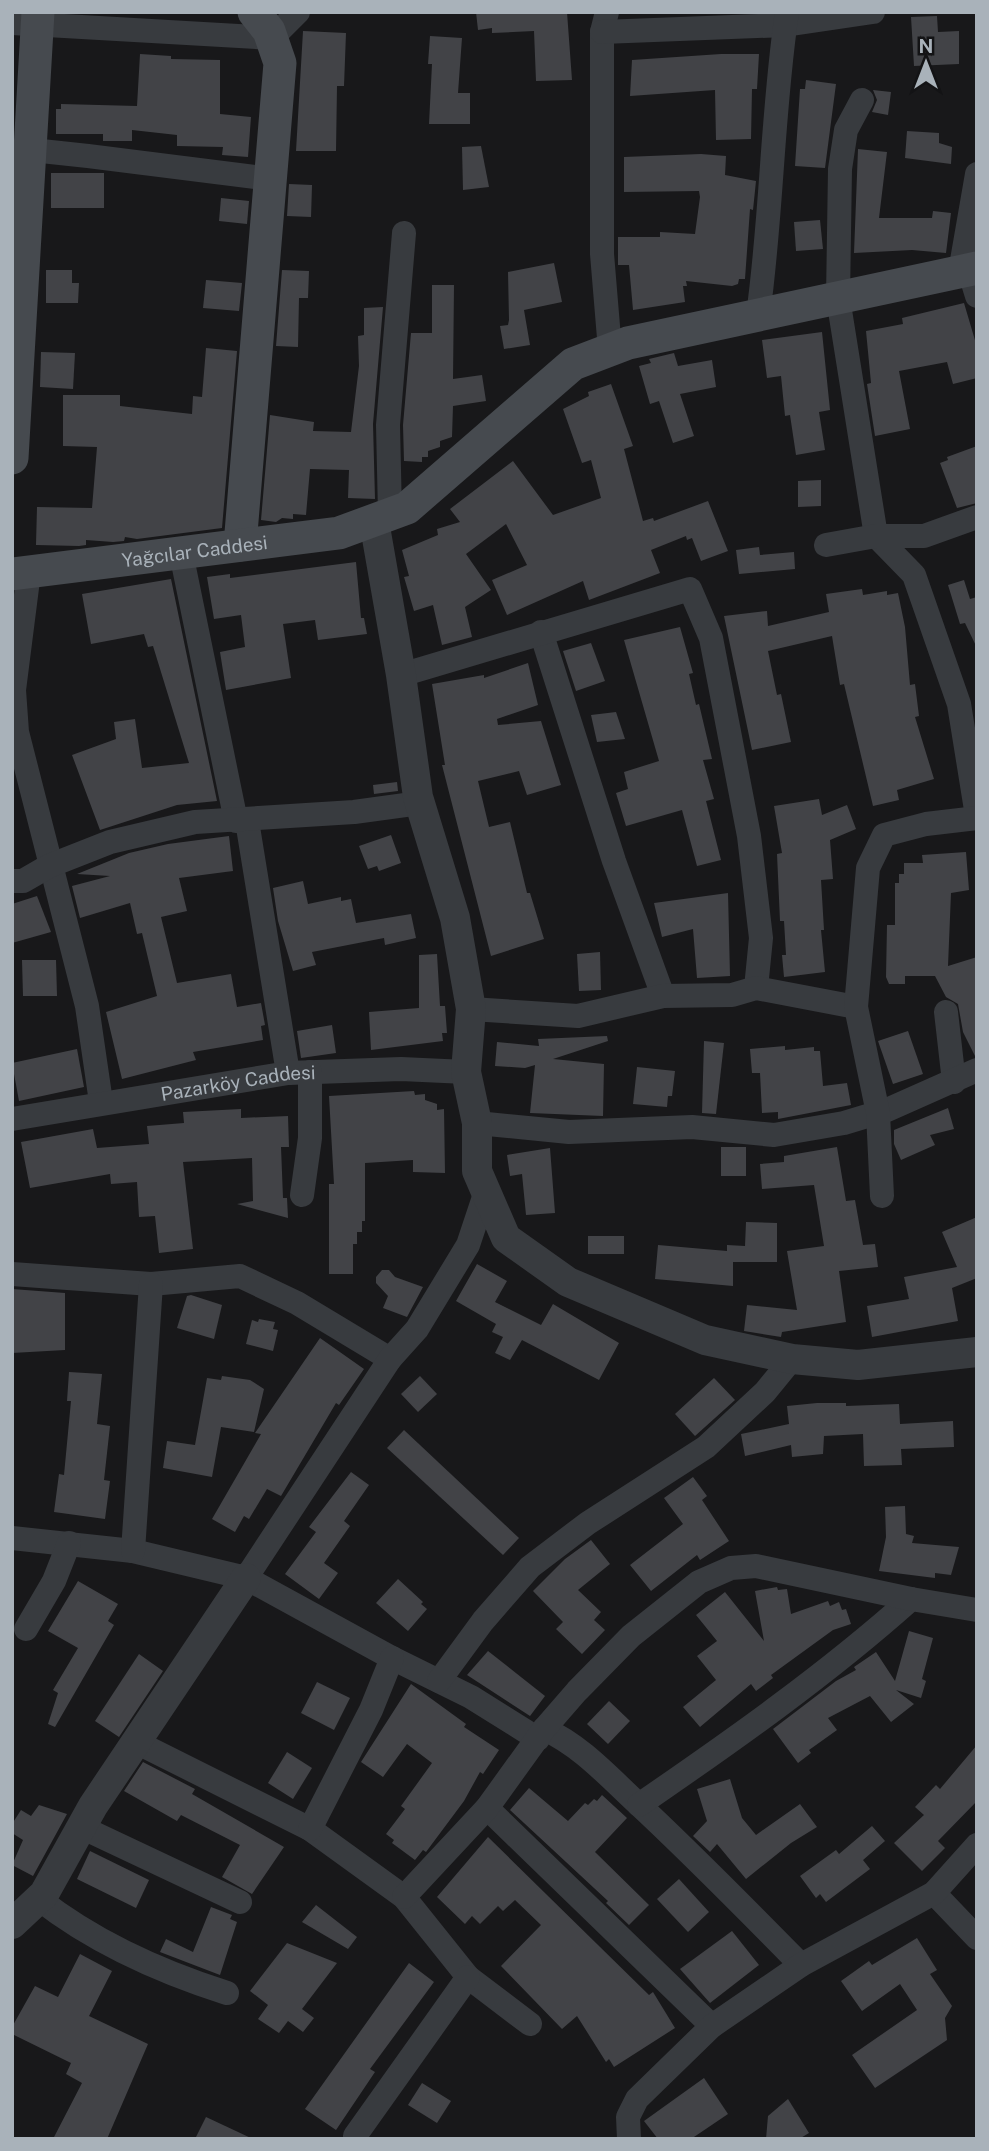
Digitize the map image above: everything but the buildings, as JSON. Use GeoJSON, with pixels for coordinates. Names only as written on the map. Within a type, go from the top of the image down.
{"type":"FeatureCollection","features":[{"type":"Feature","properties":{"kind":"main road"},"geometry":{"type":"LineString","coordinates":[[12,458],[29,20]]}},
{"type":"Feature","properties":{"kind":"main road"},"geometry":{"type":"LineString","coordinates":[[240,545],[280,63],[263,25]]}},
{"type":"Feature","properties":{"kind":"main road","name":"Yağcılar Caddesi"},"geometry":{"type":"LineString","coordinates":[[20,573],[339,533],[407,508],[573,364],[610,350],[758,315],[838,298],[971,276]]}},
{"type":"Feature","properties":{"kind":"street"},"geometry":{"type":"LineString","coordinates":[[29,20],[263,25],[298,12]]}},
{"type":"Feature","properties":{"kind":"street"},"geometry":{"type":"LineString","coordinates":[[610,350],[602,254],[604,22],[786,18],[873,12]]}},
{"type":"Feature","properties":{"kind":"street"},"geometry":{"type":"LineString","coordinates":[[758,315],[768,244],[772,156],[786,18]]}},
{"type":"Feature","properties":{"kind":"street"},"geometry":{"type":"LineString","coordinates":[[862,100],[846,130],[840,169],[838,298],[876,537],[914,575],[968,702],[977,817],[926,824],[884,835],[867,868],[856,1007],[877,1113],[882,1196]]}},
{"type":"Feature","properties":{"kind":"street"},"geometry":{"type":"LineString","coordinates":[[22,151],[271,179]]}},
{"type":"Feature","properties":{"kind":"street"},"geometry":{"type":"LineString","coordinates":[[971,276],[977,174]]}},
{"type":"Feature","properties":{"kind":"street"},"geometry":{"type":"LineString","coordinates":[[404,233],[382,518],[420,803],[455,918],[471,1009],[466,1072],[477,1123],[477,1171],[506,1238],[568,1282],[705,1340],[792,1359],[858,1365],[971,1349]]}},
{"type":"Feature","properties":{"kind":"street"},"geometry":{"type":"LineString","coordinates":[[826,545],[876,537],[924,537],[977,517]]}},
{"type":"Feature","properties":{"kind":"street"},"geometry":{"type":"LineString","coordinates":[[181,553],[299,1073],[310,1138],[302,1195]]}},
{"type":"Feature","properties":{"kind":"street"},"geometry":{"type":"LineString","coordinates":[[20,573],[14,690],[17,732],[49,866],[87,1006],[102,1102]]}},
{"type":"Feature","properties":{"kind":"street"},"geometry":{"type":"LineString","coordinates":[[401,675],[690,589],[711,638],[749,836],[761,938],[756,988]]}},
{"type":"Feature","properties":{"kind":"street"},"geometry":{"type":"LineString","coordinates":[[541,632],[614,861],[663,996]]}},
{"type":"Feature","properties":{"kind":"street"},"geometry":{"type":"LineString","coordinates":[[12,881],[23,881],[49,866],[110,842],[194,822],[242,821],[420,803]]}},
{"type":"Feature","properties":{"kind":"street"},"geometry":{"type":"LineString","coordinates":[[471,1009],[578,1016],[663,996],[732,995],[756,988],[856,1007]]}},
{"type":"Feature","properties":{"kind":"street"},"geometry":{"type":"LineString","coordinates":[[946,1012],[954,1082]]}},
{"type":"Feature","properties":{"kind":"street","name":"Pazarköy Caddesi"},"geometry":{"type":"LineString","coordinates":[[12,1119],[102,1102],[299,1073],[401,1069],[466,1072]]}},
{"type":"Feature","properties":{"kind":"street"},"geometry":{"type":"LineString","coordinates":[[477,1123],[569,1132],[692,1128],[774,1135],[844,1123],[877,1113],[977,1070]]}},
{"type":"Feature","properties":{"kind":"street"},"geometry":{"type":"LineString","coordinates":[[12,1924],[39,1899],[135,1742],[390,1359],[417,1329],[468,1245],[485,1191]]}},
{"type":"Feature","properties":{"kind":"street"},"geometry":{"type":"LineString","coordinates":[[12,1274],[151,1284],[240,1276],[297,1303],[390,1359]]}},
{"type":"Feature","properties":{"kind":"street"},"geometry":{"type":"LineString","coordinates":[[133,1551],[151,1284]]}},
{"type":"Feature","properties":{"kind":"street"},"geometry":{"type":"LineString","coordinates":[[439,1681],[483,1621],[530,1567],[588,1523],[706,1447],[765,1392],[792,1359]]}},
{"type":"Feature","properties":{"kind":"street"},"geometry":{"type":"LineString","coordinates":[[12,1538],[133,1551],[246,1578],[392,1658],[541,1734],[565,1738],[702,1863],[801,1965]]}},
{"type":"Feature","properties":{"kind":"street"},"geometry":{"type":"LineString","coordinates":[[26,1629],[54,1581],[69,1543]]}},
{"type":"Feature","properties":{"kind":"street"},"geometry":{"type":"LineString","coordinates":[[404,1897],[487,1808],[541,1734],[631,1636],[699,1582],[731,1568],[756,1566],[977,1610]]}},
{"type":"Feature","properties":{"kind":"street"},"geometry":{"type":"LineString","coordinates":[[639,1805],[716,1752],[869,1637],[911,1599]]}},
{"type":"Feature","properties":{"kind":"street"},"geometry":{"type":"LineString","coordinates":[[310,1829],[371,1710],[392,1658]]}},
{"type":"Feature","properties":{"kind":"street"},"geometry":{"type":"LineString","coordinates":[[135,1742],[310,1829],[404,1897],[468,1978],[530,2024]]}},
{"type":"Feature","properties":{"kind":"street"},"geometry":{"type":"LineString","coordinates":[[487,1808],[712,2026]]}},
{"type":"Feature","properties":{"kind":"street"},"geometry":{"type":"LineString","coordinates":[[82,1827],[240,1902]]}},
{"type":"Feature","properties":{"kind":"street"},"geometry":{"type":"LineString","coordinates":[[629,2139],[628,2117],[637,2099],[712,2026],[801,1965],[934,1893],[977,1845]]}},
{"type":"Feature","properties":{"kind":"street"},"geometry":{"type":"LineString","coordinates":[[934,1893],[977,1938]]}},
{"type":"Feature","properties":{"kind":"street"},"geometry":{"type":"LineString","coordinates":[[39,1899],[71,1924],[119,1949],[186,1980],[227,1993]]}},
{"type":"Feature","properties":{"kind":"street"},"geometry":{"type":"LineString","coordinates":[[355,2136],[468,1978]]}}]}
